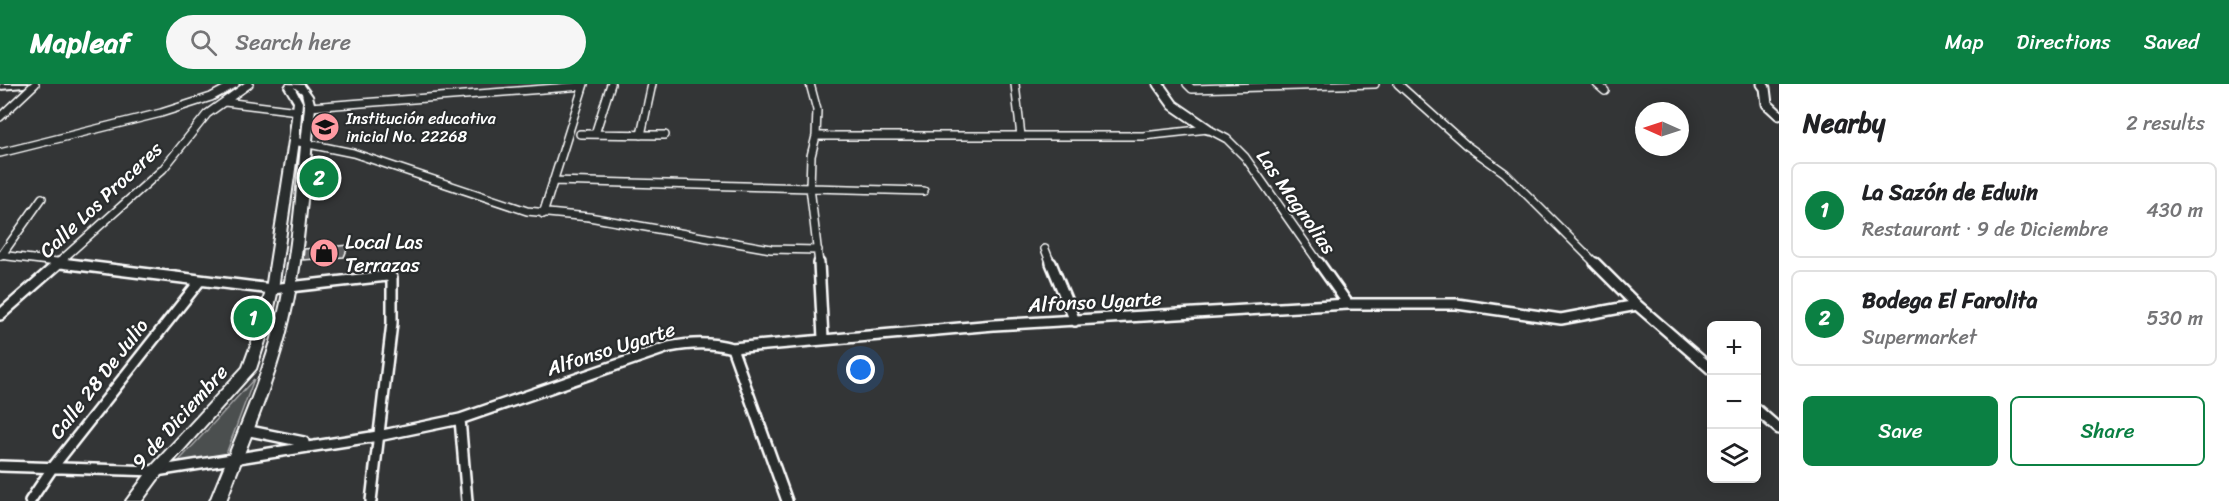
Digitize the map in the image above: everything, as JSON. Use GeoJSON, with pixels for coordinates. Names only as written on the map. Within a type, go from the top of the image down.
{"type":"FeatureCollection","features":[{"type":"Feature","properties":{"kind":"main road"},"geometry":{"type":"LineString","coordinates":[[0,86],[24,84]]}},
{"type":"Feature","properties":{"kind":"main road"},"geometry":{"type":"LineString","coordinates":[[218,501],[282,322],[290,286],[300,142],[298,102],[290,87],[292,84],[303,88],[310,107],[300,142]]}},
{"type":"Feature","properties":{"kind":"main road","name":"9 de Diciembre"},"geometry":{"type":"LineString","coordinates":[[135,501],[156,471],[244,377],[264,326],[300,142]]}},
{"type":"Feature","properties":{"kind":"street"},"geometry":{"type":"LineString","coordinates":[[0,117],[34,84]]}},
{"type":"Feature","properties":{"kind":"street"},"geometry":{"type":"LineString","coordinates":[[0,153],[57,137],[144,118],[205,99],[235,84]]}},
{"type":"Feature","properties":{"kind":"street","name":"Calle Los Proceres"},"geometry":{"type":"LineString","coordinates":[[0,315],[163,169],[207,114],[249,84]]}},
{"type":"Feature","properties":{"kind":"street"},"geometry":{"type":"LineString","coordinates":[[595,134],[611,84]]}},
{"type":"Feature","properties":{"kind":"street"},"geometry":{"type":"LineString","coordinates":[[641,135],[652,84]]}},
{"type":"Feature","properties":{"kind":"street"},"geometry":{"type":"LineString","coordinates":[[810,84],[817,110],[816,136],[811,156],[810,187],[818,250],[823,338]]}},
{"type":"Feature","properties":{"kind":"street"},"geometry":{"type":"LineString","coordinates":[[1015,84],[1021,136]]}},
{"type":"Feature","properties":{"kind":"street"},"geometry":{"type":"LineString","coordinates":[[1158,84],[1171,105],[1185,117],[1208,129]]}},
{"type":"Feature","properties":{"kind":"street"},"geometry":{"type":"LineString","coordinates":[[1187,84],[1192,88],[1375,84]]}},
{"type":"Feature","properties":{"kind":"street"},"geometry":{"type":"LineString","coordinates":[[1398,84],[1466,145],[1505,173],[1637,306],[1707,366]]}},
{"type":"Feature","properties":{"kind":"street"},"geometry":{"type":"LineString","coordinates":[[1597,84],[1605,91]]}},
{"type":"Feature","properties":{"kind":"street"},"geometry":{"type":"LineString","coordinates":[[1761,84],[1765,88],[1763,96],[1765,102],[1779,115]]}},
{"type":"Feature","properties":{"kind":"street"},"geometry":{"type":"LineString","coordinates":[[310,107],[584,85],[543,214]]}},
{"type":"Feature","properties":{"kind":"street"},"geometry":{"type":"LineString","coordinates":[[225,102],[298,111]]}},
{"type":"Feature","properties":{"kind":"street"},"geometry":{"type":"LineString","coordinates":[[816,136],[1143,136],[1208,129]]}},
{"type":"Feature","properties":{"kind":"street","name":"Las Magnolias"},"geometry":{"type":"LineString","coordinates":[[1208,129],[1227,139],[1245,157],[1348,304]]}},
{"type":"Feature","properties":{"kind":"street"},"geometry":{"type":"LineString","coordinates":[[580,134],[665,135]]}},
{"type":"Feature","properties":{"kind":"street"},"geometry":{"type":"LineString","coordinates":[[300,142],[374,159],[527,211],[589,217],[771,249],[818,250]]}},
{"type":"Feature","properties":{"kind":"street"},"geometry":{"type":"LineString","coordinates":[[553,181],[924,191]]}},
{"type":"Feature","properties":{"kind":"street"},"geometry":{"type":"LineString","coordinates":[[42,198],[1,255],[199,282],[272,289],[387,276],[393,280],[392,323],[371,501]]}},
{"type":"Feature","properties":{"kind":"street"},"geometry":{"type":"LineString","coordinates":[[1045,249],[1075,321]]}},
{"type":"Feature","properties":{"kind":"street","name":"Calle 28 De Julio"},"geometry":{"type":"LineString","coordinates":[[30,501],[53,467],[199,282]]}},
{"type":"Feature","properties":{"kind":"street","name":"Alfonso Ugarte"},"geometry":{"type":"LineString","coordinates":[[0,466],[156,471],[378,436],[460,419],[669,347],[694,341],[714,342],[732,348],[823,338],[1348,304],[1457,304],[1561,319],[1637,306]]}},
{"type":"Feature","properties":{"kind":"street"},"geometry":{"type":"LineString","coordinates":[[732,348],[788,501]]}},
{"type":"Feature","properties":{"kind":"street"},"geometry":{"type":"LineString","coordinates":[[1761,413],[1779,429]]}},
{"type":"Feature","properties":{"kind":"street"},"geometry":{"type":"LineString","coordinates":[[460,419],[467,501]]}},
{"type":"Feature","properties":{"kind":"street"},"geometry":{"type":"LineString","coordinates":[[245,430],[289,441],[316,444]]}},
{"type":"Feature","properties":{"kind":"shaded area"},"geometry":{"type":"Polygon","coordinates":[[[254,379],[226,454],[176,464],[254,379]]]}},
{"type":"Feature","properties":{"kind":"building","name":"Local Las Terrazas"},"geometry":{"type":"Polygon","coordinates":[[[349,245],[344,257],[303,260],[304,249],[349,245]]]}},
{"type":"Feature","properties":{"kind":"place","name":"Institución educativa inicial No. 22268"},"geometry":{"type":"Point","coordinates":[325,127]}},
{"type":"Feature","properties":{"kind":"place","name":"Bodega El Farolita"},"geometry":{"type":"Point","coordinates":[319,178]}},
{"type":"Feature","properties":{"kind":"place","name":"Local Las Terrazas"},"geometry":{"type":"Point","coordinates":[324,253]}},
{"type":"Feature","properties":{"kind":"place","name":"La Sazón de Edwin"},"geometry":{"type":"Point","coordinates":[253,318]}}]}
